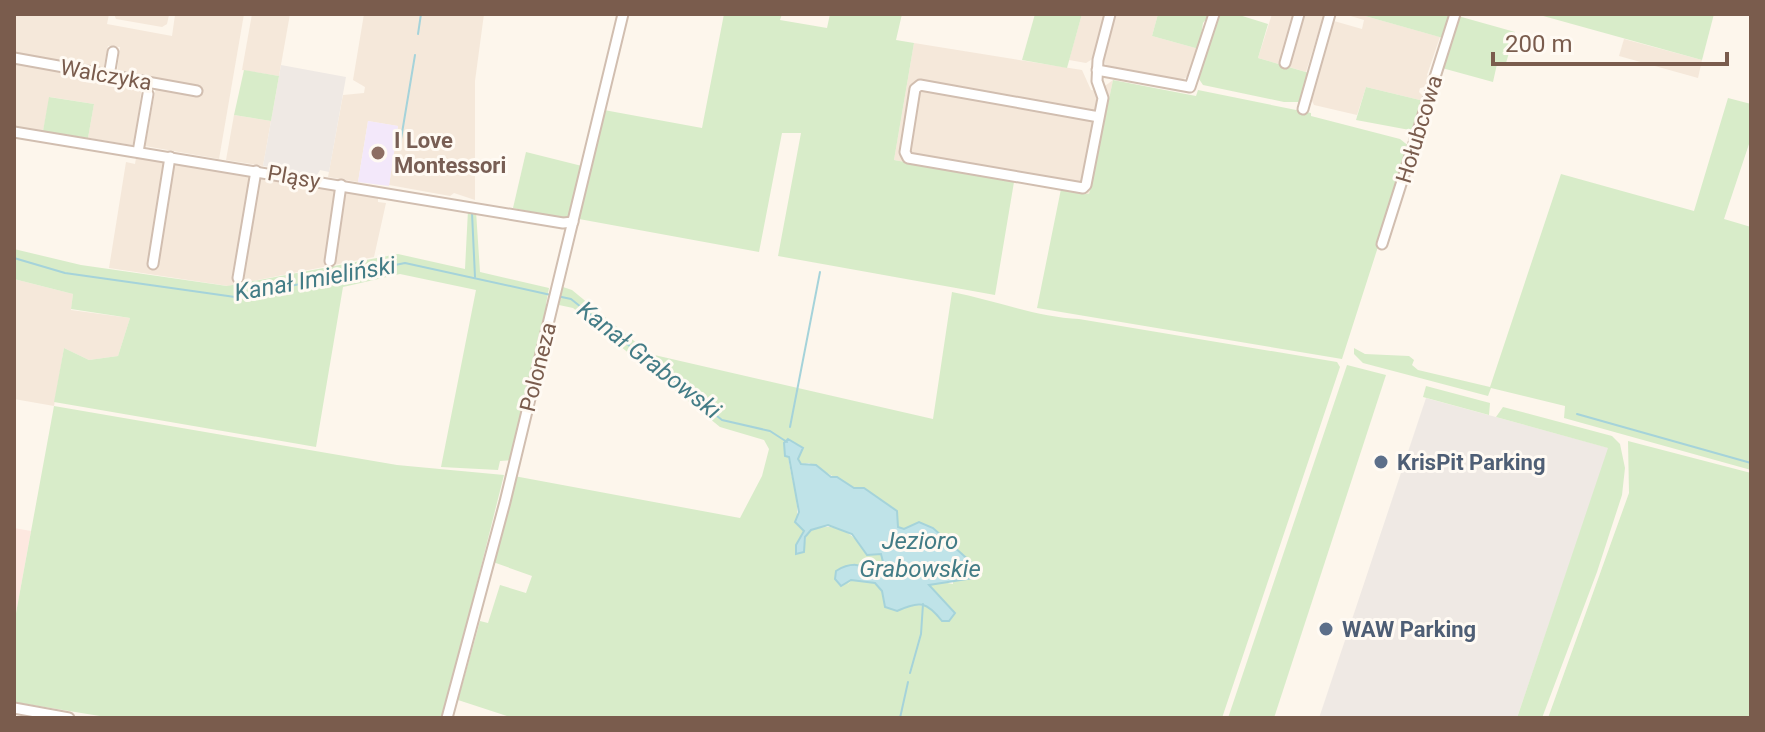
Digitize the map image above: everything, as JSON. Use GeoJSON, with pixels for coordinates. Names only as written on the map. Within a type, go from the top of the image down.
{"type":"FeatureCollection","features":[{"type":"Feature","properties":{"kind":"street","name":"Poloneza"},"geometry":{"type":"LineString","coordinates":[[447,718],[623,14]]}},
{"type":"Feature","properties":{"kind":"street"},"geometry":{"type":"LineString","coordinates":[[1099,117],[920,85],[915,89],[905,152],[908,158],[1083,188],[1099,117],[1103,98],[1097,70],[1110,14]]}},
{"type":"Feature","properties":{"kind":"street"},"geometry":{"type":"LineString","coordinates":[[1097,70],[1191,87],[1214,14]]}},
{"type":"Feature","properties":{"kind":"street"},"geometry":{"type":"LineString","coordinates":[[1285,63],[1299,14]]}},
{"type":"Feature","properties":{"kind":"street"},"geometry":{"type":"LineString","coordinates":[[1303,109],[1330,14]]}},
{"type":"Feature","properties":{"kind":"street","name":"Hołubcowa"},"geometry":{"type":"LineString","coordinates":[[1382,244],[1455,14]]}},
{"type":"Feature","properties":{"kind":"street"},"geometry":{"type":"LineString","coordinates":[[109,76],[113,52]]}},
{"type":"Feature","properties":{"kind":"street","name":"Walczyka"},"geometry":{"type":"LineString","coordinates":[[14,58],[197,91]]}},
{"type":"Feature","properties":{"kind":"street"},"geometry":{"type":"LineString","coordinates":[[138,152],[148,94]]}},
{"type":"Feature","properties":{"kind":"street","name":"Pląsy"},"geometry":{"type":"LineString","coordinates":[[14,132],[563,223],[573,222]]}},
{"type":"Feature","properties":{"kind":"street"},"geometry":{"type":"LineString","coordinates":[[153,264],[170,157]]}},
{"type":"Feature","properties":{"kind":"street"},"geometry":{"type":"LineString","coordinates":[[238,278],[256,171]]}},
{"type":"Feature","properties":{"kind":"street"},"geometry":{"type":"LineString","coordinates":[[330,261],[341,185]]}},
{"type":"Feature","properties":{"kind":"street"},"geometry":{"type":"LineString","coordinates":[[14,708],[69,718]]}},
{"type":"Feature","properties":{"kind":"shaded area"},"geometry":{"type":"Polygon","coordinates":[[[14,14],[109,14],[107,24],[172,36],[175,15],[169,15],[167,24],[162,27],[116,19],[114,14],[244,14],[219,159],[145,146],[156,87],[117,72],[120,47],[108,46],[103,70],[14,54],[14,14]]]}},
{"type":"Feature","properties":{"kind":"shaded area"},"geometry":{"type":"Polygon","coordinates":[[[252,14],[290,14],[279,76],[242,70],[252,14]]]}},
{"type":"Feature","properties":{"kind":"shaded area"},"geometry":{"type":"Polygon","coordinates":[[[364,14],[484,14],[475,81],[475,200],[454,193],[450,196],[389,185],[398,126],[368,121],[358,182],[328,177],[343,95],[364,93],[365,87],[353,80],[364,14]]]}},
{"type":"Feature","properties":{"kind":"shaded area"},"geometry":{"type":"Polygon","coordinates":[[[1082,14],[1106,14],[1094,58],[1086,63],[1069,60],[1082,14]]]}},
{"type":"Feature","properties":{"kind":"shaded area"},"geometry":{"type":"Polygon","coordinates":[[[1116,14],[1158,14],[1152,36],[1199,49],[1190,75],[1180,81],[1107,67],[1104,61],[1116,14]]]}},
{"type":"Feature","properties":{"kind":"shaded area"},"geometry":{"type":"Polygon","coordinates":[[[1272,14],[1324,14],[1306,72],[1258,58],[1272,14]]]}},
{"type":"Feature","properties":{"kind":"shaded area"},"geometry":{"type":"Polygon","coordinates":[[[1344,14],[1358,14],[1440,37],[1427,75],[1431,79],[1429,86],[1420,88],[1419,92],[1424,101],[1366,87],[1357,115],[1314,105],[1310,97],[1334,21],[1362,29],[1364,20],[1344,14]]]}},
{"type":"Feature","properties":{"kind":"shaded area"},"geometry":{"type":"Polygon","coordinates":[[[1624,39],[1702,60],[1698,78],[1619,56],[1624,39]]]}},
{"type":"Feature","properties":{"kind":"shaded area"},"geometry":{"type":"Polygon","coordinates":[[[914,43],[1082,70],[1091,90],[1098,91],[1113,80],[1089,194],[894,160],[914,43]]]}},
{"type":"Feature","properties":{"kind":"shaded area"},"geometry":{"type":"Polygon","coordinates":[[[14,60],[142,84],[135,143],[88,138],[94,104],[50,97],[43,131],[14,126],[14,60]]]}},
{"type":"Feature","properties":{"kind":"shaded area"},"geometry":{"type":"Polygon","coordinates":[[[281,65],[346,77],[329,172],[320,170],[317,175],[263,166],[281,65]]]}},
{"type":"Feature","properties":{"kind":"shaded area"},"geometry":{"type":"Polygon","coordinates":[[[234,115],[271,121],[263,166],[226,160],[234,115]]]}},
{"type":"Feature","properties":{"kind":"shaded area","name":"I Love Montessori"},"geometry":{"type":"Polygon","coordinates":[[[368,121],[398,126],[389,186],[358,182],[368,121]]]}},
{"type":"Feature","properties":{"kind":"shaded area"},"geometry":{"type":"Polygon","coordinates":[[[136,158],[378,197],[378,202],[386,203],[374,257],[228,286],[109,268],[126,162],[135,164],[136,158]]]}},
{"type":"Feature","properties":{"kind":"shaded area"},"geometry":{"type":"Polygon","coordinates":[[[14,279],[73,294],[71,310],[130,318],[118,356],[89,360],[64,348],[54,406],[14,399],[14,279]]]}},
{"type":"Feature","properties":{"kind":"shaded area"},"geometry":{"type":"Polygon","coordinates":[[[1426,398],[1609,448],[1517,718],[1319,718],[1426,398]]]}},
{"type":"Feature","properties":{"kind":"shaded area"},"geometry":{"type":"Polygon","coordinates":[[[14,528],[31,531],[14,624],[14,528]]]}},
{"type":"Feature","properties":{"kind":"green space"},"geometry":{"type":"Polygon","coordinates":[[[724,14],[782,14],[780,20],[827,28],[830,14],[902,14],[896,40],[914,43],[894,160],[1014,182],[995,295],[778,256],[801,133],[782,133],[759,252],[579,219],[604,110],[702,128],[724,14]]]}},
{"type":"Feature","properties":{"kind":"green space"},"geometry":{"type":"Polygon","coordinates":[[[1035,14],[1082,14],[1067,68],[1022,60],[1035,14]]]}},
{"type":"Feature","properties":{"kind":"green space"},"geometry":{"type":"Polygon","coordinates":[[[1158,14],[1210,14],[1203,23],[1199,49],[1152,36],[1158,14]]]}},
{"type":"Feature","properties":{"kind":"green space"},"geometry":{"type":"Polygon","coordinates":[[[1219,14],[1236,14],[1268,24],[1258,58],[1309,73],[1301,102],[1284,102],[1203,85],[1199,79],[1219,14]]]}},
{"type":"Feature","properties":{"kind":"green space"},"geometry":{"type":"Polygon","coordinates":[[[1358,14],[1451,14],[1443,38],[1358,14]]]}},
{"type":"Feature","properties":{"kind":"green space"},"geometry":{"type":"Polygon","coordinates":[[[1536,14],[1714,14],[1702,60],[1536,14]]]}},
{"type":"Feature","properties":{"kind":"green space"},"geometry":{"type":"Polygon","coordinates":[[[1458,16],[1515,32],[1506,63],[1497,64],[1493,82],[1442,68],[1458,16]]]}},
{"type":"Feature","properties":{"kind":"green space"},"geometry":{"type":"Polygon","coordinates":[[[244,70],[279,76],[271,121],[234,115],[244,70]]]}},
{"type":"Feature","properties":{"kind":"green space"},"geometry":{"type":"Polygon","coordinates":[[[1113,80],[1196,96],[1198,90],[1311,113],[1311,116],[1400,139],[1410,147],[1342,359],[1037,308],[1061,189],[1089,194],[1113,80]]]}},
{"type":"Feature","properties":{"kind":"green space"},"geometry":{"type":"Polygon","coordinates":[[[1366,87],[1424,101],[1415,131],[1356,120],[1366,87]]]}},
{"type":"Feature","properties":{"kind":"green space"},"geometry":{"type":"Polygon","coordinates":[[[49,97],[94,104],[88,138],[43,131],[49,97]]]}},
{"type":"Feature","properties":{"kind":"green space"},"geometry":{"type":"Polygon","coordinates":[[[1728,98],[1751,104],[1751,138],[1724,219],[1751,227],[1751,470],[1564,418],[1565,406],[1491,388],[1488,396],[1363,363],[1354,354],[1354,348],[1365,354],[1409,356],[1418,370],[1490,387],[1561,174],[1694,211],[1728,98]]]}},
{"type":"Feature","properties":{"kind":"green space"},"geometry":{"type":"Polygon","coordinates":[[[526,152],[582,166],[571,213],[565,219],[513,208],[526,152]]]}},
{"type":"Feature","properties":{"kind":"green space"},"geometry":{"type":"Polygon","coordinates":[[[468,210],[476,211],[480,272],[549,288],[546,304],[549,306],[512,460],[500,461],[498,470],[441,467],[476,290],[400,274],[343,287],[316,447],[54,402],[64,348],[89,360],[118,356],[130,318],[71,309],[73,294],[14,279],[14,249],[81,265],[227,286],[398,254],[465,269],[468,210]]]}},
{"type":"Feature","properties":{"kind":"green space"},"geometry":{"type":"Polygon","coordinates":[[[563,287],[572,290],[650,354],[933,419],[952,292],[1047,315],[1337,362],[1340,367],[1222,718],[513,718],[458,700],[480,621],[488,623],[500,585],[526,593],[532,576],[493,562],[514,476],[740,518],[762,476],[769,449],[764,440],[720,427],[573,308],[559,305],[563,287]],[[788,440],[797,503],[796,524],[804,531],[796,545],[805,543],[807,532],[816,529],[842,530],[856,540],[867,555],[881,554],[896,570],[893,576],[860,563],[847,586],[851,580],[875,583],[882,591],[885,607],[897,611],[921,605],[936,611],[938,618],[955,613],[929,585],[937,581],[953,584],[952,545],[933,528],[919,522],[904,529],[897,527],[897,511],[864,488],[854,488],[809,463],[801,464],[788,440]]]}},
{"type":"Feature","properties":{"kind":"green space"},"geometry":{"type":"Polygon","coordinates":[[[1347,365],[1386,375],[1274,718],[1228,718],[1347,365]]]}},
{"type":"Feature","properties":{"kind":"green space"},"geometry":{"type":"Polygon","coordinates":[[[1426,386],[1490,403],[1489,415],[1423,397],[1426,386]]]}},
{"type":"Feature","properties":{"kind":"green space"},"geometry":{"type":"Polygon","coordinates":[[[54,406],[397,465],[504,475],[443,718],[112,718],[14,702],[14,624],[54,406]]]}},
{"type":"Feature","properties":{"kind":"green space"},"geometry":{"type":"Polygon","coordinates":[[[1503,407],[1612,436],[1620,444],[1625,468],[1622,495],[1597,572],[1542,718],[1517,718],[1608,448],[1496,417],[1503,407]]]}},
{"type":"Feature","properties":{"kind":"green space"},"geometry":{"type":"Polygon","coordinates":[[[1628,441],[1751,473],[1751,718],[1548,718],[1629,493],[1628,441]]]}},
{"type":"Feature","properties":{"kind":"water","name":"Jezioro Grabowskie"},"geometry":{"type":"Polygon","coordinates":[[[788,439],[803,448],[798,459],[801,464],[816,465],[831,477],[837,477],[854,488],[864,488],[897,511],[898,527],[904,529],[919,522],[933,528],[972,563],[974,578],[929,585],[955,613],[949,621],[942,621],[922,605],[897,611],[885,607],[882,591],[875,583],[851,580],[841,586],[835,579],[836,571],[844,567],[859,565],[893,575],[896,570],[892,564],[883,562],[881,554],[867,555],[852,534],[828,525],[811,530],[805,537],[804,552],[796,554],[796,545],[804,531],[795,522],[799,512],[789,457],[785,456],[784,443],[788,439]]]}},
{"type":"Feature","properties":{"kind":"waterway","name":"Kanał Grabowski"},"geometry":{"type":"LineString","coordinates":[[418,34],[421,14]]}},
{"type":"Feature","properties":{"kind":"waterway","name":"Kanał Grabowski"},"geometry":{"type":"LineString","coordinates":[[400,145],[415,55]]}},
{"type":"Feature","properties":{"kind":"waterway","name":"Kanał Grabowski"},"geometry":{"type":"LineString","coordinates":[[472,213],[475,277]]}},
{"type":"Feature","properties":{"kind":"waterway","name":"Kanał Imieliński"},"geometry":{"type":"LineString","coordinates":[[14,258],[65,273],[235,297],[405,263],[551,295]]}},
{"type":"Feature","properties":{"kind":"waterway"},"geometry":{"type":"LineString","coordinates":[[790,427],[820,272]]}},
{"type":"Feature","properties":{"kind":"waterway","name":"Kanał Grabowski"},"geometry":{"type":"LineString","coordinates":[[557,296],[571,299],[722,420],[770,431],[787,442]]}},
{"type":"Feature","properties":{"kind":"waterway"},"geometry":{"type":"LineString","coordinates":[[1577,414],[1751,463]]}},
{"type":"Feature","properties":{"kind":"waterway","name":"Kanał Grabowski"},"geometry":{"type":"LineString","coordinates":[[910,673],[921,634],[923,604]]}},
{"type":"Feature","properties":{"kind":"waterway","name":"Kanał Grabowski"},"geometry":{"type":"LineString","coordinates":[[900,718],[908,682]]}},
{"type":"Feature","properties":{"kind":"place","name":"I Love Montessori"},"geometry":{"type":"Point","coordinates":[378,153]}},
{"type":"Feature","properties":{"kind":"place","name":"KrisPit Parking"},"geometry":{"type":"Point","coordinates":[1381,462]}},
{"type":"Feature","properties":{"kind":"place","name":"WAW Parking"},"geometry":{"type":"Point","coordinates":[1326,629]}}]}
